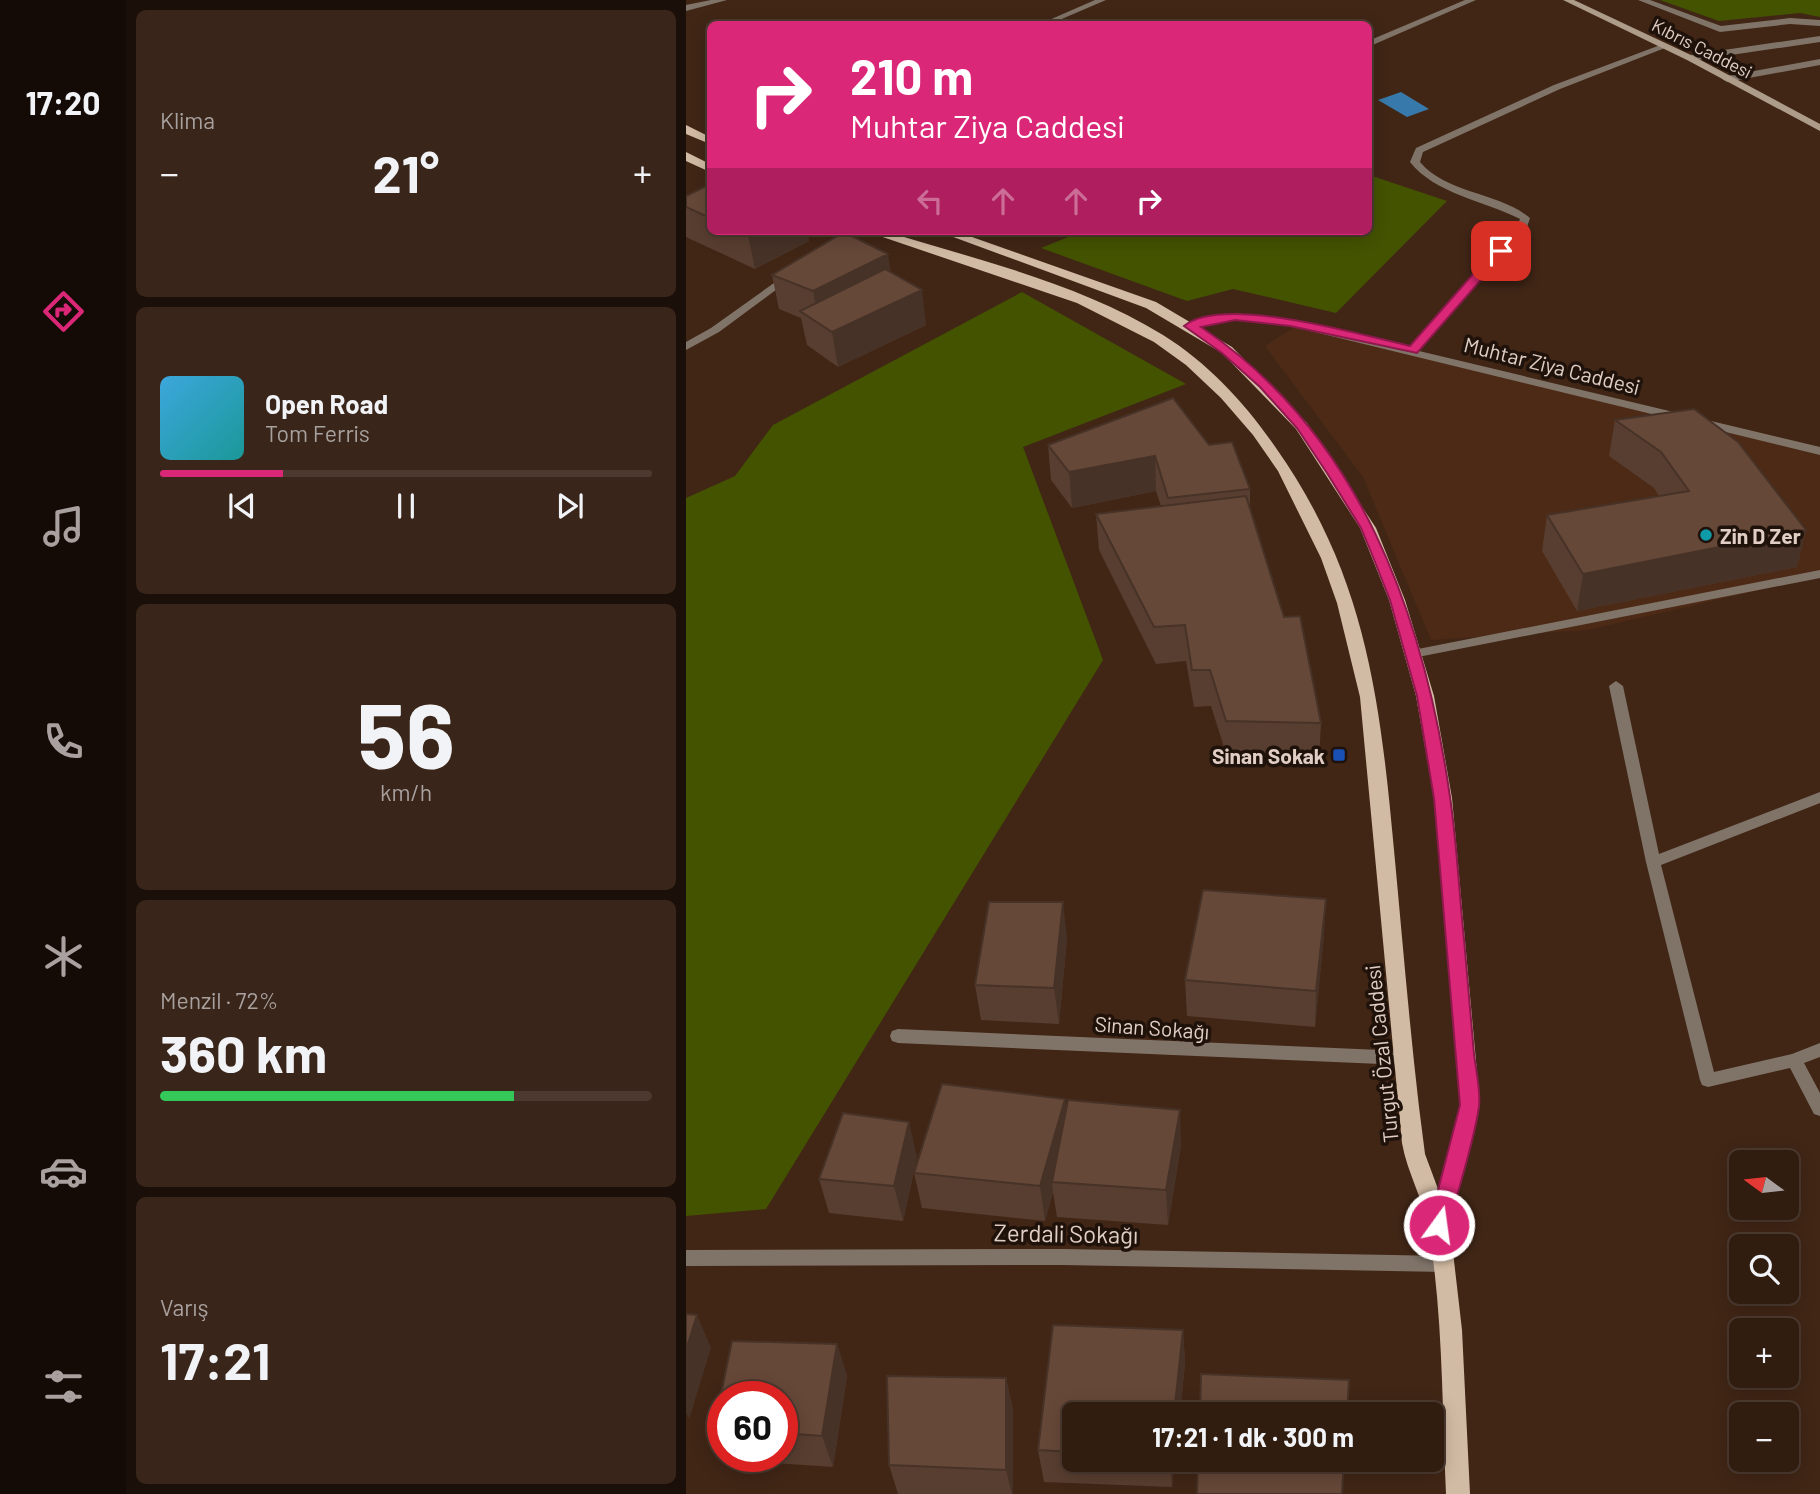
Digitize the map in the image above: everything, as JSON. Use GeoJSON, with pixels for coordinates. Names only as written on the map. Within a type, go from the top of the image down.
{"type":"FeatureCollection","features":[{"type":"Feature","properties":{"kind":"main road"},"geometry":{"type":"LineString","coordinates":[[686,129],[707,140]]}},
{"type":"Feature","properties":{"kind":"main road"},"geometry":{"type":"LineString","coordinates":[[686,156],[707,166]]}},
{"type":"Feature","properties":{"kind":"main road","name":"Turgut Özal Caddesi"},"geometry":{"type":"LineString","coordinates":[[883,235],[1074,298],[1155,336],[1173,347],[1222,389],[1263,436],[1292,481],[1315,526],[1347,607],[1369,698],[1413,1149],[1439,1225]]}},
{"type":"Feature","properties":{"kind":"main road"},"geometry":{"type":"LineString","coordinates":[[955,235],[1151,305],[1190,326],[1227,351],[1265,385],[1302,426],[1334,472],[1368,528],[1397,600],[1425,696],[1443,798],[1470,1105],[1439,1225],[1445,1264],[1458,1494]]}},
{"type":"Feature","properties":{"kind":"main road"},"geometry":{"type":"LineString","coordinates":[[1155,336],[1190,326]]}},
{"type":"Feature","properties":{"kind":"street"},"geometry":{"type":"LineString","coordinates":[[686,8],[723,0]]}},
{"type":"Feature","properties":{"kind":"street"},"geometry":{"type":"LineString","coordinates":[[1051,21],[1102,0]]}},
{"type":"Feature","properties":{"kind":"street"},"geometry":{"type":"LineString","coordinates":[[1372,42],[1472,0]]}},
{"type":"Feature","properties":{"kind":"street","name":"Kıbrıs Caddesi"},"geometry":{"type":"LineString","coordinates":[[1567,0],[1690,58],[1820,128]]}},
{"type":"Feature","properties":{"kind":"street"},"geometry":{"type":"LineString","coordinates":[[1642,0],[1720,29],[1790,21],[1820,23]]}},
{"type":"Feature","properties":{"kind":"street"},"geometry":{"type":"LineString","coordinates":[[1690,58],[1820,39]]}},
{"type":"Feature","properties":{"kind":"street"},"geometry":{"type":"LineString","coordinates":[[1413,351],[1518,231],[1525,218],[1425,175],[1415,162],[1419,150],[1425,144],[1557,87],[1665,46]]}},
{"type":"Feature","properties":{"kind":"street"},"geometry":{"type":"LineString","coordinates":[[1727,79],[1820,62]]}},
{"type":"Feature","properties":{"kind":"street"},"geometry":{"type":"LineString","coordinates":[[825,251],[850,235]]}},
{"type":"Feature","properties":{"kind":"street"},"geometry":{"type":"LineString","coordinates":[[686,347],[724,324],[794,271]]}},
{"type":"Feature","properties":{"kind":"street","name":"Muhtar Ziya Caddesi"},"geometry":{"type":"LineString","coordinates":[[1190,326],[1235,316],[1290,323],[1820,452]]}},
{"type":"Feature","properties":{"kind":"street"},"geometry":{"type":"LineString","coordinates":[[1413,654],[1820,574]]}},
{"type":"Feature","properties":{"kind":"street"},"geometry":{"type":"LineString","coordinates":[[1616,686],[1653,862],[1707,1080],[1794,1060],[1820,1050]]}},
{"type":"Feature","properties":{"kind":"street"},"geometry":{"type":"LineString","coordinates":[[1653,862],[1820,797]]}},
{"type":"Feature","properties":{"kind":"street","name":"Sinan Sokağı"},"geometry":{"type":"LineString","coordinates":[[898,1036],[1050,1041],[1189,1051],[1404,1058]]}},
{"type":"Feature","properties":{"kind":"street"},"geometry":{"type":"LineString","coordinates":[[1794,1060],[1820,1109]]}},
{"type":"Feature","properties":{"kind":"street","name":"Zerdali Sokağı"},"geometry":{"type":"LineString","coordinates":[[686,1258],[1062,1256],[1445,1264]]}},
{"type":"Feature","properties":{"kind":"shaded area"},"geometry":{"type":"Polygon","coordinates":[[[1299,324],[1820,447],[1820,576],[1588,630],[1431,640],[1363,477],[1265,346],[1299,324]]]}},
{"type":"Feature","properties":{"kind":"green space"},"geometry":{"type":"Polygon","coordinates":[[[1660,0],[1820,0],[1820,17],[1800,13],[1719,21],[1660,0]]]}},
{"type":"Feature","properties":{"kind":"green space"},"geometry":{"type":"Polygon","coordinates":[[[1372,176],[1447,201],[1336,313],[1233,289],[1187,301],[1041,248],[1073,235],[1372,235],[1372,176]]]}},
{"type":"Feature","properties":{"kind":"green space"},"geometry":{"type":"Polygon","coordinates":[[[1022,292],[1186,384],[1023,447],[1103,660],[766,1209],[686,1216],[686,498],[735,476],[773,425],[1022,292]]]}},
{"type":"Feature","properties":{"kind":"water"},"geometry":{"type":"Polygon","coordinates":[[[1401,92],[1429,109],[1407,117],[1378,100],[1401,92]]]}},
{"type":"Feature","properties":{"kind":"building"},"geometry":{"type":"Polygon","coordinates":[[[707,186],[707,217],[686,207],[686,196],[707,186]]]}},
{"type":"Feature","properties":{"kind":"building"},"geometry":{"type":"Polygon","coordinates":[[[839,235],[850,235],[888,254],[813,291],[772,275],[839,235]]]}},
{"type":"Feature","properties":{"kind":"building"},"geometry":{"type":"Polygon","coordinates":[[[885,269],[922,290],[832,332],[800,311],[885,269]]]}},
{"type":"Feature","properties":{"kind":"building"},"geometry":{"type":"Polygon","coordinates":[[[1173,398],[1209,445],[1232,442],[1250,489],[1168,498],[1155,456],[1069,472],[1048,445],[1173,398]]]}},
{"type":"Feature","properties":{"kind":"building"},"geometry":{"type":"Polygon","coordinates":[[[1694,409],[1738,442],[1806,530],[1583,574],[1547,515],[1689,491],[1661,452],[1615,420],[1694,409]]]}},
{"type":"Feature","properties":{"kind":"building"},"geometry":{"type":"Polygon","coordinates":[[[1246,496],[1284,617],[1300,616],[1321,723],[1226,721],[1210,670],[1192,670],[1185,625],[1154,627],[1096,514],[1246,496]]]}},
{"type":"Feature","properties":{"kind":"building"},"geometry":{"type":"Polygon","coordinates":[[[1203,890],[1326,899],[1316,991],[1185,980],[1203,890]]]}},
{"type":"Feature","properties":{"kind":"building"},"geometry":{"type":"Polygon","coordinates":[[[989,902],[1063,902],[1054,988],[975,985],[989,902]]]}},
{"type":"Feature","properties":{"kind":"building"},"geometry":{"type":"Polygon","coordinates":[[[942,1084],[1065,1099],[1040,1186],[914,1173],[942,1084]]]}},
{"type":"Feature","properties":{"kind":"building"},"geometry":{"type":"Polygon","coordinates":[[[1068,1100],[1180,1110],[1166,1190],[1052,1182],[1068,1100]]]}},
{"type":"Feature","properties":{"kind":"building"},"geometry":{"type":"Polygon","coordinates":[[[843,1113],[909,1122],[894,1186],[819,1179],[843,1113]]]}},
{"type":"Feature","properties":{"kind":"building"},"geometry":{"type":"Polygon","coordinates":[[[686,1314],[697,1315],[686,1350],[686,1314]]]}},
{"type":"Feature","properties":{"kind":"building"},"geometry":{"type":"Polygon","coordinates":[[[1053,1325],[1183,1330],[1175,1402],[1062,1402],[1062,1451],[1038,1450],[1053,1325]]]}},
{"type":"Feature","properties":{"kind":"building"},"geometry":{"type":"Polygon","coordinates":[[[732,1341],[837,1344],[822,1436],[798,1434],[798,1381],[724,1381],[732,1341]]]}},
{"type":"Feature","properties":{"kind":"building"},"geometry":{"type":"Polygon","coordinates":[[[1201,1374],[1349,1380],[1348,1402],[1200,1402],[1201,1374]]]}},
{"type":"Feature","properties":{"kind":"building"},"geometry":{"type":"Polygon","coordinates":[[[887,1376],[1006,1378],[1006,1470],[889,1465],[887,1376]]]}},
{"type":"Feature","properties":{"kind":"building"},"geometry":{"type":"Polygon","coordinates":[[[1198,1472],[1343,1472],[1342,1494],[1197,1494],[1198,1472]]]}},
{"type":"Feature","properties":{"kind":"place","name":"Zin D Zer"},"geometry":{"type":"Point","coordinates":[1706,535]}},
{"type":"Feature","properties":{"kind":"place","name":"Sinan Sokak"},"geometry":{"type":"Point","coordinates":[1339,755]}},
{"type":"Feature","properties":{"kind":"route"},"geometry":{"type":"LineString","coordinates":[[1439,1225],[1470,1105],[1443,798],[1425,696],[1397,600],[1378,552],[1368,528],[1334,472],[1302,426],[1265,385],[1227,351],[1190,326],[1235,316],[1290,323],[1413,351],[1501,251]]}}]}
